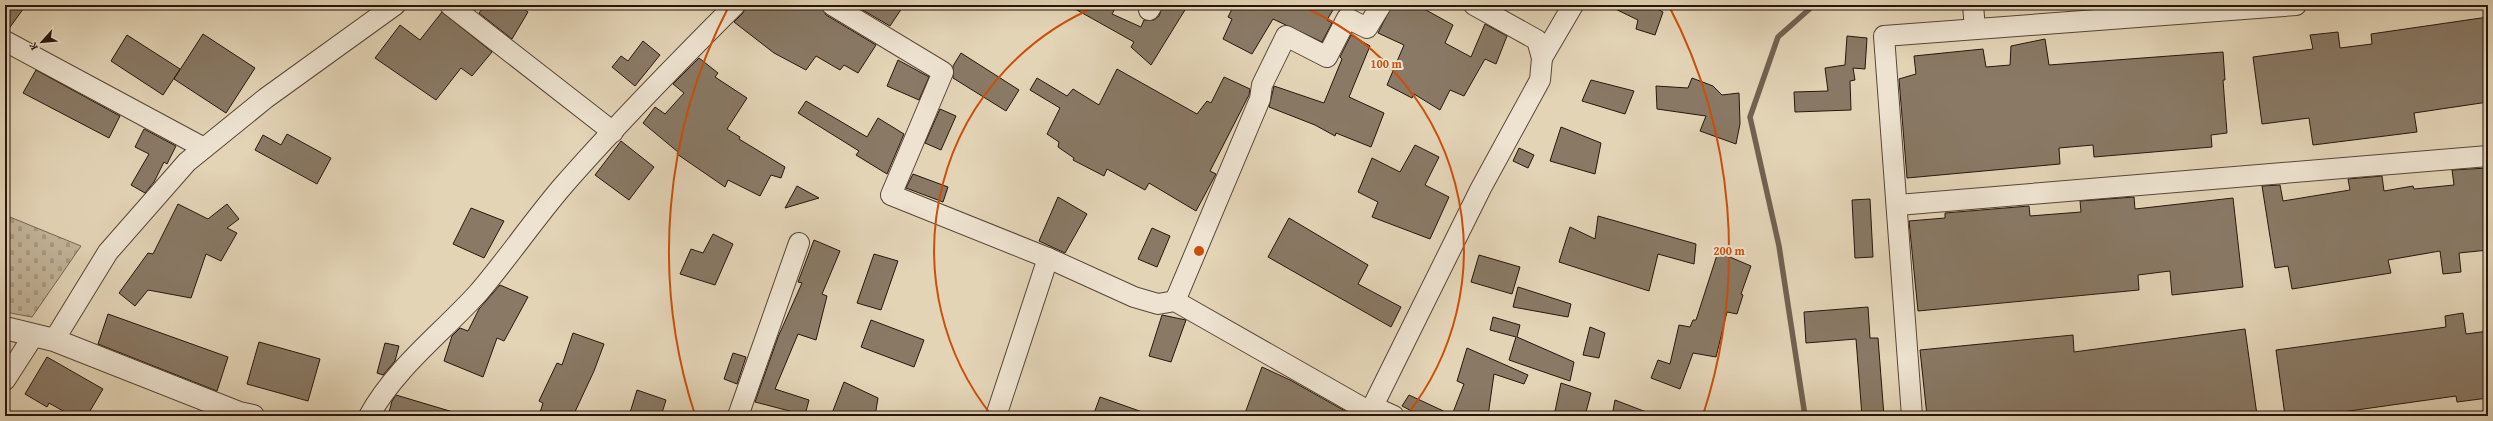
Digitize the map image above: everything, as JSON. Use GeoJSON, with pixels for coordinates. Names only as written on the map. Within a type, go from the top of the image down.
{"type":"FeatureCollection","features":[{"type":"Feature","properties":{"kind":"street"},"geometry":{"type":"LineString","coordinates":[[5,380],[44,338],[108,252],[186,162],[266,98],[395,5]]}},
{"type":"Feature","properties":{"kind":"street"},"geometry":{"type":"LineString","coordinates":[[450,5],[613,132]]}},
{"type":"Feature","properties":{"kind":"street"},"geometry":{"type":"LineString","coordinates":[[369,416],[377,401],[409,361],[478,292],[562,188],[613,132],[735,5]]}},
{"type":"Feature","properties":{"kind":"street"},"geometry":{"type":"LineString","coordinates":[[832,5],[942,72],[891,195],[1048,258],[1134,297],[1158,304],[1175,301],[1370,412],[1394,416]]}},
{"type":"Feature","properties":{"kind":"street"},"geometry":{"type":"LineString","coordinates":[[1175,301],[1260,99],[1262,85],[1286,36],[1327,57],[1347,18],[1367,28],[1380,5]]}},
{"type":"Feature","properties":{"kind":"street"},"geometry":{"type":"LineString","coordinates":[[1370,412],[1481,188],[1540,80],[1542,58],[1537,40],[1474,5]]}},
{"type":"Feature","properties":{"kind":"street"},"geometry":{"type":"LineString","coordinates":[[1542,58],[1572,5]]}},
{"type":"Feature","properties":{"kind":"street"},"geometry":{"type":"LineString","coordinates":[[1973,5],[1975,29]]}},
{"type":"Feature","properties":{"kind":"street"},"geometry":{"type":"LineString","coordinates":[[1912,416],[1904,328],[1898,205],[1884,36],[2296,5]]}},
{"type":"Feature","properties":{"kind":"street"},"geometry":{"type":"LineString","coordinates":[[5,41],[204,148]]}},
{"type":"Feature","properties":{"kind":"street"},"geometry":{"type":"LineString","coordinates":[[1898,205],[2488,156]]}},
{"type":"Feature","properties":{"kind":"street"},"geometry":{"type":"LineString","coordinates":[[738,416],[799,243]]}},
{"type":"Feature","properties":{"kind":"street"},"geometry":{"type":"LineString","coordinates":[[996,416],[1048,258]]}},
{"type":"Feature","properties":{"kind":"street"},"geometry":{"type":"LineString","coordinates":[[5,328],[44,338],[239,413],[253,416]]}},
{"type":"Feature","properties":{"kind":"green space"},"geometry":{"type":"Polygon","coordinates":[[[5,215],[81,246],[32,317],[5,312],[5,215]]]}},
{"type":"Feature","properties":{"kind":"building"},"geometry":{"type":"Polygon","coordinates":[[[5,5],[26,5],[8,30],[5,30],[5,5]]]}},
{"type":"Feature","properties":{"kind":"building"},"geometry":{"type":"Polygon","coordinates":[[[485,5],[518,5],[528,12],[512,39],[479,13],[485,5]]]}},
{"type":"Feature","properties":{"kind":"building"},"geometry":{"type":"Polygon","coordinates":[[[746,5],[821,5],[826,15],[876,45],[858,73],[844,65],[840,70],[816,56],[806,70],[774,53],[734,22],[743,13],[746,5]]]}},
{"type":"Feature","properties":{"kind":"building"},"geometry":{"type":"Polygon","coordinates":[[[854,5],[904,5],[890,26],[854,5]]]}},
{"type":"Feature","properties":{"kind":"building"},"geometry":{"type":"Polygon","coordinates":[[[1068,5],[1117,5],[1112,14],[1141,27],[1144,20],[1154,20],[1159,16],[1163,5],[1188,5],[1151,65],[1131,47],[1134,42],[1068,5]]]}},
{"type":"Feature","properties":{"kind":"building"},"geometry":{"type":"Polygon","coordinates":[[[1234,5],[1336,5],[1327,20],[1332,23],[1322,42],[1273,19],[1252,54],[1223,39],[1232,19],[1228,17],[1234,5]]]}},
{"type":"Feature","properties":{"kind":"building"},"geometry":{"type":"Polygon","coordinates":[[[1392,5],[1417,5],[1453,25],[1445,43],[1471,57],[1485,24],[1507,36],[1496,64],[1485,59],[1464,96],[1450,90],[1440,110],[1414,94],[1412,98],[1387,85],[1404,45],[1378,33],[1392,5]]]}},
{"type":"Feature","properties":{"kind":"building"},"geometry":{"type":"Polygon","coordinates":[[[1607,5],[1650,5],[1663,12],[1655,35],[1636,29],[1638,20],[1607,5]]]}},
{"type":"Feature","properties":{"kind":"building"},"geometry":{"type":"Polygon","coordinates":[[[442,12],[492,52],[472,76],[461,68],[436,100],[375,58],[400,25],[420,40],[442,12]]]}},
{"type":"Feature","properties":{"kind":"building"},"geometry":{"type":"Polygon","coordinates":[[[2488,17],[2488,102],[2414,113],[2417,132],[2313,145],[2309,118],[2262,124],[2253,57],[2313,49],[2310,35],[2338,32],[2340,48],[2372,44],[2371,34],[2488,17]]]}},
{"type":"Feature","properties":{"kind":"building"},"geometry":{"type":"Polygon","coordinates":[[[203,34],[255,68],[226,113],[174,79],[203,34]]]}},
{"type":"Feature","properties":{"kind":"building"},"geometry":{"type":"Polygon","coordinates":[[[127,35],[180,69],[163,95],[111,61],[127,35]]]}},
{"type":"Feature","properties":{"kind":"building"},"geometry":{"type":"Polygon","coordinates":[[[1351,35],[1370,46],[1349,97],[1384,113],[1371,147],[1336,133],[1335,136],[1315,125],[1269,107],[1274,86],[1324,103],[1342,59],[1340,57],[1351,35]]]}},
{"type":"Feature","properties":{"kind":"building"},"geometry":{"type":"Polygon","coordinates":[[[1847,36],[1867,38],[1865,69],[1853,68],[1855,80],[1850,81],[1851,110],[1795,112],[1794,92],[1828,91],[1825,68],[1845,65],[1847,36]]]}},
{"type":"Feature","properties":{"kind":"building"},"geometry":{"type":"Polygon","coordinates":[[[2045,39],[2049,65],[2223,52],[2225,80],[2223,80],[2227,133],[2211,135],[2212,147],[2094,157],[2093,145],[2059,148],[2060,164],[1907,178],[1899,79],[1916,74],[1914,56],[1983,49],[1986,67],[2010,65],[2011,46],[2045,39]]]}},
{"type":"Feature","properties":{"kind":"building"},"geometry":{"type":"Polygon","coordinates":[[[643,41],[660,55],[635,86],[612,67],[621,56],[628,61],[643,41]]]}},
{"type":"Feature","properties":{"kind":"building"},"geometry":{"type":"Polygon","coordinates":[[[961,53],[1019,90],[1006,111],[953,78],[953,66],[961,53]]]}},
{"type":"Feature","properties":{"kind":"building"},"geometry":{"type":"Polygon","coordinates":[[[699,58],[718,73],[715,77],[747,98],[727,129],[740,137],[739,139],[785,167],[781,178],[771,175],[760,196],[728,180],[725,187],[677,154],[678,152],[643,123],[655,107],[665,114],[684,93],[673,84],[699,58]]]}},
{"type":"Feature","properties":{"kind":"building"},"geometry":{"type":"Polygon","coordinates":[[[898,60],[929,77],[919,100],[887,86],[898,60]]]}},
{"type":"Feature","properties":{"kind":"building"},"geometry":{"type":"Polygon","coordinates":[[[1117,69],[1197,114],[1207,101],[1211,103],[1224,77],[1250,89],[1249,95],[1210,171],[1216,174],[1196,211],[1149,183],[1145,190],[1107,169],[1104,176],[1073,160],[1074,158],[1058,147],[1059,142],[1047,134],[1060,108],[1030,90],[1037,78],[1067,96],[1073,89],[1099,105],[1117,69]]]}},
{"type":"Feature","properties":{"kind":"building"},"geometry":{"type":"Polygon","coordinates":[[[36,70],[120,116],[109,138],[23,93],[36,70]]]}},
{"type":"Feature","properties":{"kind":"building"},"geometry":{"type":"Polygon","coordinates":[[[1692,78],[1713,86],[1722,95],[1739,93],[1740,124],[1736,144],[1700,131],[1706,116],[1657,109],[1656,86],[1688,88],[1692,78]]]}},
{"type":"Feature","properties":{"kind":"building"},"geometry":{"type":"Polygon","coordinates":[[[1591,80],[1634,91],[1625,114],[1582,101],[1591,80]]]}},
{"type":"Feature","properties":{"kind":"building"},"geometry":{"type":"Polygon","coordinates":[[[806,101],[867,137],[878,118],[904,134],[887,174],[856,155],[859,151],[798,113],[806,101]]]}},
{"type":"Feature","properties":{"kind":"building"},"geometry":{"type":"Polygon","coordinates":[[[940,109],[956,116],[941,150],[925,143],[940,109]]]}},
{"type":"Feature","properties":{"kind":"building"},"geometry":{"type":"Polygon","coordinates":[[[1561,127],[1601,143],[1595,174],[1550,161],[1561,127]]]}},
{"type":"Feature","properties":{"kind":"building"},"geometry":{"type":"Polygon","coordinates":[[[144,129],[176,146],[167,164],[164,162],[154,182],[145,193],[131,185],[149,154],[135,147],[144,129]]]}},
{"type":"Feature","properties":{"kind":"building"},"geometry":{"type":"Polygon","coordinates":[[[287,134],[331,158],[317,184],[255,150],[263,135],[281,145],[287,134]]]}},
{"type":"Feature","properties":{"kind":"building"},"geometry":{"type":"Polygon","coordinates":[[[621,141],[654,167],[629,200],[595,175],[621,141]]]}},
{"type":"Feature","properties":{"kind":"building"},"geometry":{"type":"Polygon","coordinates":[[[1415,145],[1439,157],[1425,185],[1449,197],[1430,239],[1372,217],[1378,202],[1358,192],[1372,158],[1400,172],[1415,145]]]}},
{"type":"Feature","properties":{"kind":"building"},"geometry":{"type":"Polygon","coordinates":[[[1519,148],[1534,155],[1528,168],[1513,161],[1519,148]]]}},
{"type":"Feature","properties":{"kind":"building"},"geometry":{"type":"Polygon","coordinates":[[[2488,168],[2488,205],[2485,205],[2488,250],[2459,253],[2461,272],[2443,274],[2440,251],[2388,260],[2391,273],[2292,289],[2288,266],[2275,268],[2262,186],[2280,185],[2283,201],[2350,190],[2348,179],[2382,176],[2384,191],[2413,186],[2414,189],[2454,185],[2452,170],[2488,168]]]}},
{"type":"Feature","properties":{"kind":"building"},"geometry":{"type":"Polygon","coordinates":[[[913,174],[948,187],[943,202],[906,188],[913,174]]]}},
{"type":"Feature","properties":{"kind":"building"},"geometry":{"type":"Polygon","coordinates":[[[797,186],[819,198],[785,208],[797,186]]]}},
{"type":"Feature","properties":{"kind":"building"},"geometry":{"type":"Polygon","coordinates":[[[1058,197],[1087,214],[1065,253],[1039,241],[1058,197]]]}},
{"type":"Feature","properties":{"kind":"building"},"geometry":{"type":"Polygon","coordinates":[[[2134,197],[2135,209],[2233,198],[2243,287],[2172,295],[2170,271],[2138,275],[2139,290],[1918,311],[1909,221],[1945,218],[1945,213],[2029,206],[2030,216],[2081,212],[2080,201],[2134,197]]]}},
{"type":"Feature","properties":{"kind":"building"},"geometry":{"type":"Polygon","coordinates":[[[1870,199],[1873,257],[1855,258],[1852,200],[1870,199]]]}},
{"type":"Feature","properties":{"kind":"building"},"geometry":{"type":"Polygon","coordinates":[[[178,204],[208,219],[227,204],[239,219],[227,228],[237,233],[221,261],[206,254],[191,298],[148,290],[135,306],[119,293],[148,253],[153,254],[178,204]]]}},
{"type":"Feature","properties":{"kind":"building"},"geometry":{"type":"Polygon","coordinates":[[[471,208],[504,221],[484,258],[453,244],[471,208]]]}},
{"type":"Feature","properties":{"kind":"building"},"geometry":{"type":"Polygon","coordinates":[[[1598,216],[1696,244],[1694,264],[1658,254],[1649,291],[1559,262],[1570,227],[1595,239],[1598,216]]]}},
{"type":"Feature","properties":{"kind":"building"},"geometry":{"type":"Polygon","coordinates":[[[1289,218],[1368,265],[1358,284],[1401,307],[1391,327],[1268,257],[1289,218]]]}},
{"type":"Feature","properties":{"kind":"building"},"geometry":{"type":"Polygon","coordinates":[[[1152,228],[1170,236],[1157,267],[1138,259],[1152,228]]]}},
{"type":"Feature","properties":{"kind":"building"},"geometry":{"type":"Polygon","coordinates":[[[713,234],[733,244],[715,285],[680,274],[691,249],[703,253],[713,234]]]}},
{"type":"Feature","properties":{"kind":"building"},"geometry":{"type":"Polygon","coordinates":[[[814,240],[840,251],[822,294],[827,296],[816,340],[798,334],[775,389],[809,400],[805,415],[755,402],[778,337],[802,283],[798,282],[814,240]]]}},
{"type":"Feature","properties":{"kind":"building"},"geometry":{"type":"Polygon","coordinates":[[[1718,252],[1751,266],[1741,294],[1743,295],[1737,314],[1727,312],[1716,357],[1693,353],[1680,389],[1651,378],[1658,360],[1670,364],[1679,325],[1690,327],[1693,320],[1696,320],[1718,252]]]}},
{"type":"Feature","properties":{"kind":"building"},"geometry":{"type":"Polygon","coordinates":[[[874,254],[898,261],[881,310],[857,303],[874,254]]]}},
{"type":"Feature","properties":{"kind":"building"},"geometry":{"type":"Polygon","coordinates":[[[1479,255],[1520,267],[1512,294],[1471,282],[1479,255]]]}},
{"type":"Feature","properties":{"kind":"building"},"geometry":{"type":"Polygon","coordinates":[[[500,285],[528,297],[504,341],[497,338],[483,377],[444,361],[452,336],[460,328],[468,331],[479,309],[500,285]]]}},
{"type":"Feature","properties":{"kind":"building"},"geometry":{"type":"Polygon","coordinates":[[[1518,287],[1571,304],[1568,317],[1513,307],[1518,287]]]}},
{"type":"Feature","properties":{"kind":"building"},"geometry":{"type":"Polygon","coordinates":[[[1868,307],[1870,338],[1878,338],[1884,416],[1862,416],[1856,339],[1806,343],[1804,312],[1868,307]]]}},
{"type":"Feature","properties":{"kind":"building"},"geometry":{"type":"Polygon","coordinates":[[[2463,313],[2466,334],[2488,331],[2488,398],[2457,402],[2456,396],[2335,413],[2336,416],[2285,416],[2276,350],[2446,327],[2445,316],[2463,313]]]}},
{"type":"Feature","properties":{"kind":"building"},"geometry":{"type":"Polygon","coordinates":[[[108,314],[228,357],[217,391],[98,344],[108,314]]]}},
{"type":"Feature","properties":{"kind":"building"},"geometry":{"type":"Polygon","coordinates":[[[1162,315],[1186,320],[1171,362],[1149,356],[1162,315]]]}},
{"type":"Feature","properties":{"kind":"building"},"geometry":{"type":"Polygon","coordinates":[[[1493,317],[1520,325],[1517,337],[1574,362],[1570,381],[1509,360],[1516,337],[1490,330],[1493,317]]]}},
{"type":"Feature","properties":{"kind":"building"},"geometry":{"type":"Polygon","coordinates":[[[871,320],[924,340],[914,367],[861,347],[871,320]]]}},
{"type":"Feature","properties":{"kind":"building"},"geometry":{"type":"Polygon","coordinates":[[[1590,327],[1605,333],[1599,358],[1583,355],[1590,327]]]}},
{"type":"Feature","properties":{"kind":"building"},"geometry":{"type":"Polygon","coordinates":[[[2245,329],[2257,415],[1927,416],[1920,350],[2073,335],[2074,352],[2245,329]]]}},
{"type":"Feature","properties":{"kind":"building"},"geometry":{"type":"Polygon","coordinates":[[[573,333],[604,344],[594,371],[573,416],[539,416],[543,403],[539,401],[557,363],[562,365],[573,333]]]}},
{"type":"Feature","properties":{"kind":"building"},"geometry":{"type":"Polygon","coordinates":[[[259,342],[320,359],[308,401],[247,384],[259,342]]]}},
{"type":"Feature","properties":{"kind":"building"},"geometry":{"type":"Polygon","coordinates":[[[385,343],[399,346],[395,361],[383,375],[377,373],[385,343]]]}},
{"type":"Feature","properties":{"kind":"building"},"geometry":{"type":"Polygon","coordinates":[[[1467,348],[1528,375],[1524,384],[1494,374],[1488,416],[1421,416],[1402,406],[1409,395],[1452,415],[1464,384],[1457,381],[1467,348]]]}},
{"type":"Feature","properties":{"kind":"building"},"geometry":{"type":"Polygon","coordinates":[[[733,353],[746,357],[737,384],[724,379],[733,353]]]}},
{"type":"Feature","properties":{"kind":"building"},"geometry":{"type":"Polygon","coordinates":[[[47,357],[103,389],[87,416],[72,416],[49,403],[47,407],[25,394],[47,357]]]}},
{"type":"Feature","properties":{"kind":"building"},"geometry":{"type":"Polygon","coordinates":[[[1262,367],[1290,380],[1354,416],[1244,416],[1262,367]]]}},
{"type":"Feature","properties":{"kind":"building"},"geometry":{"type":"Polygon","coordinates":[[[844,382],[878,398],[875,416],[831,416],[844,382]]]}},
{"type":"Feature","properties":{"kind":"building"},"geometry":{"type":"Polygon","coordinates":[[[1561,383],[1591,393],[1585,416],[1554,416],[1561,383]]]}},
{"type":"Feature","properties":{"kind":"building"},"geometry":{"type":"Polygon","coordinates":[[[637,390],[666,400],[661,416],[629,416],[637,390]]]}},
{"type":"Feature","properties":{"kind":"building"},"geometry":{"type":"Polygon","coordinates":[[[396,395],[453,412],[452,416],[388,416],[392,401],[396,395]]]}},
{"type":"Feature","properties":{"kind":"building"},"geometry":{"type":"Polygon","coordinates":[[[1100,397],[1148,414],[1148,416],[1093,416],[1100,397]]]}},
{"type":"Feature","properties":{"kind":"building"},"geometry":{"type":"Polygon","coordinates":[[[1615,400],[1654,415],[1612,416],[1615,400]]]}},
{"type":"Feature","properties":{"kind":"waterway"},"geometry":{"type":"LineString","coordinates":[[1805,416],[1779,246],[1750,117],[1778,37],[1814,5]]}}]}
